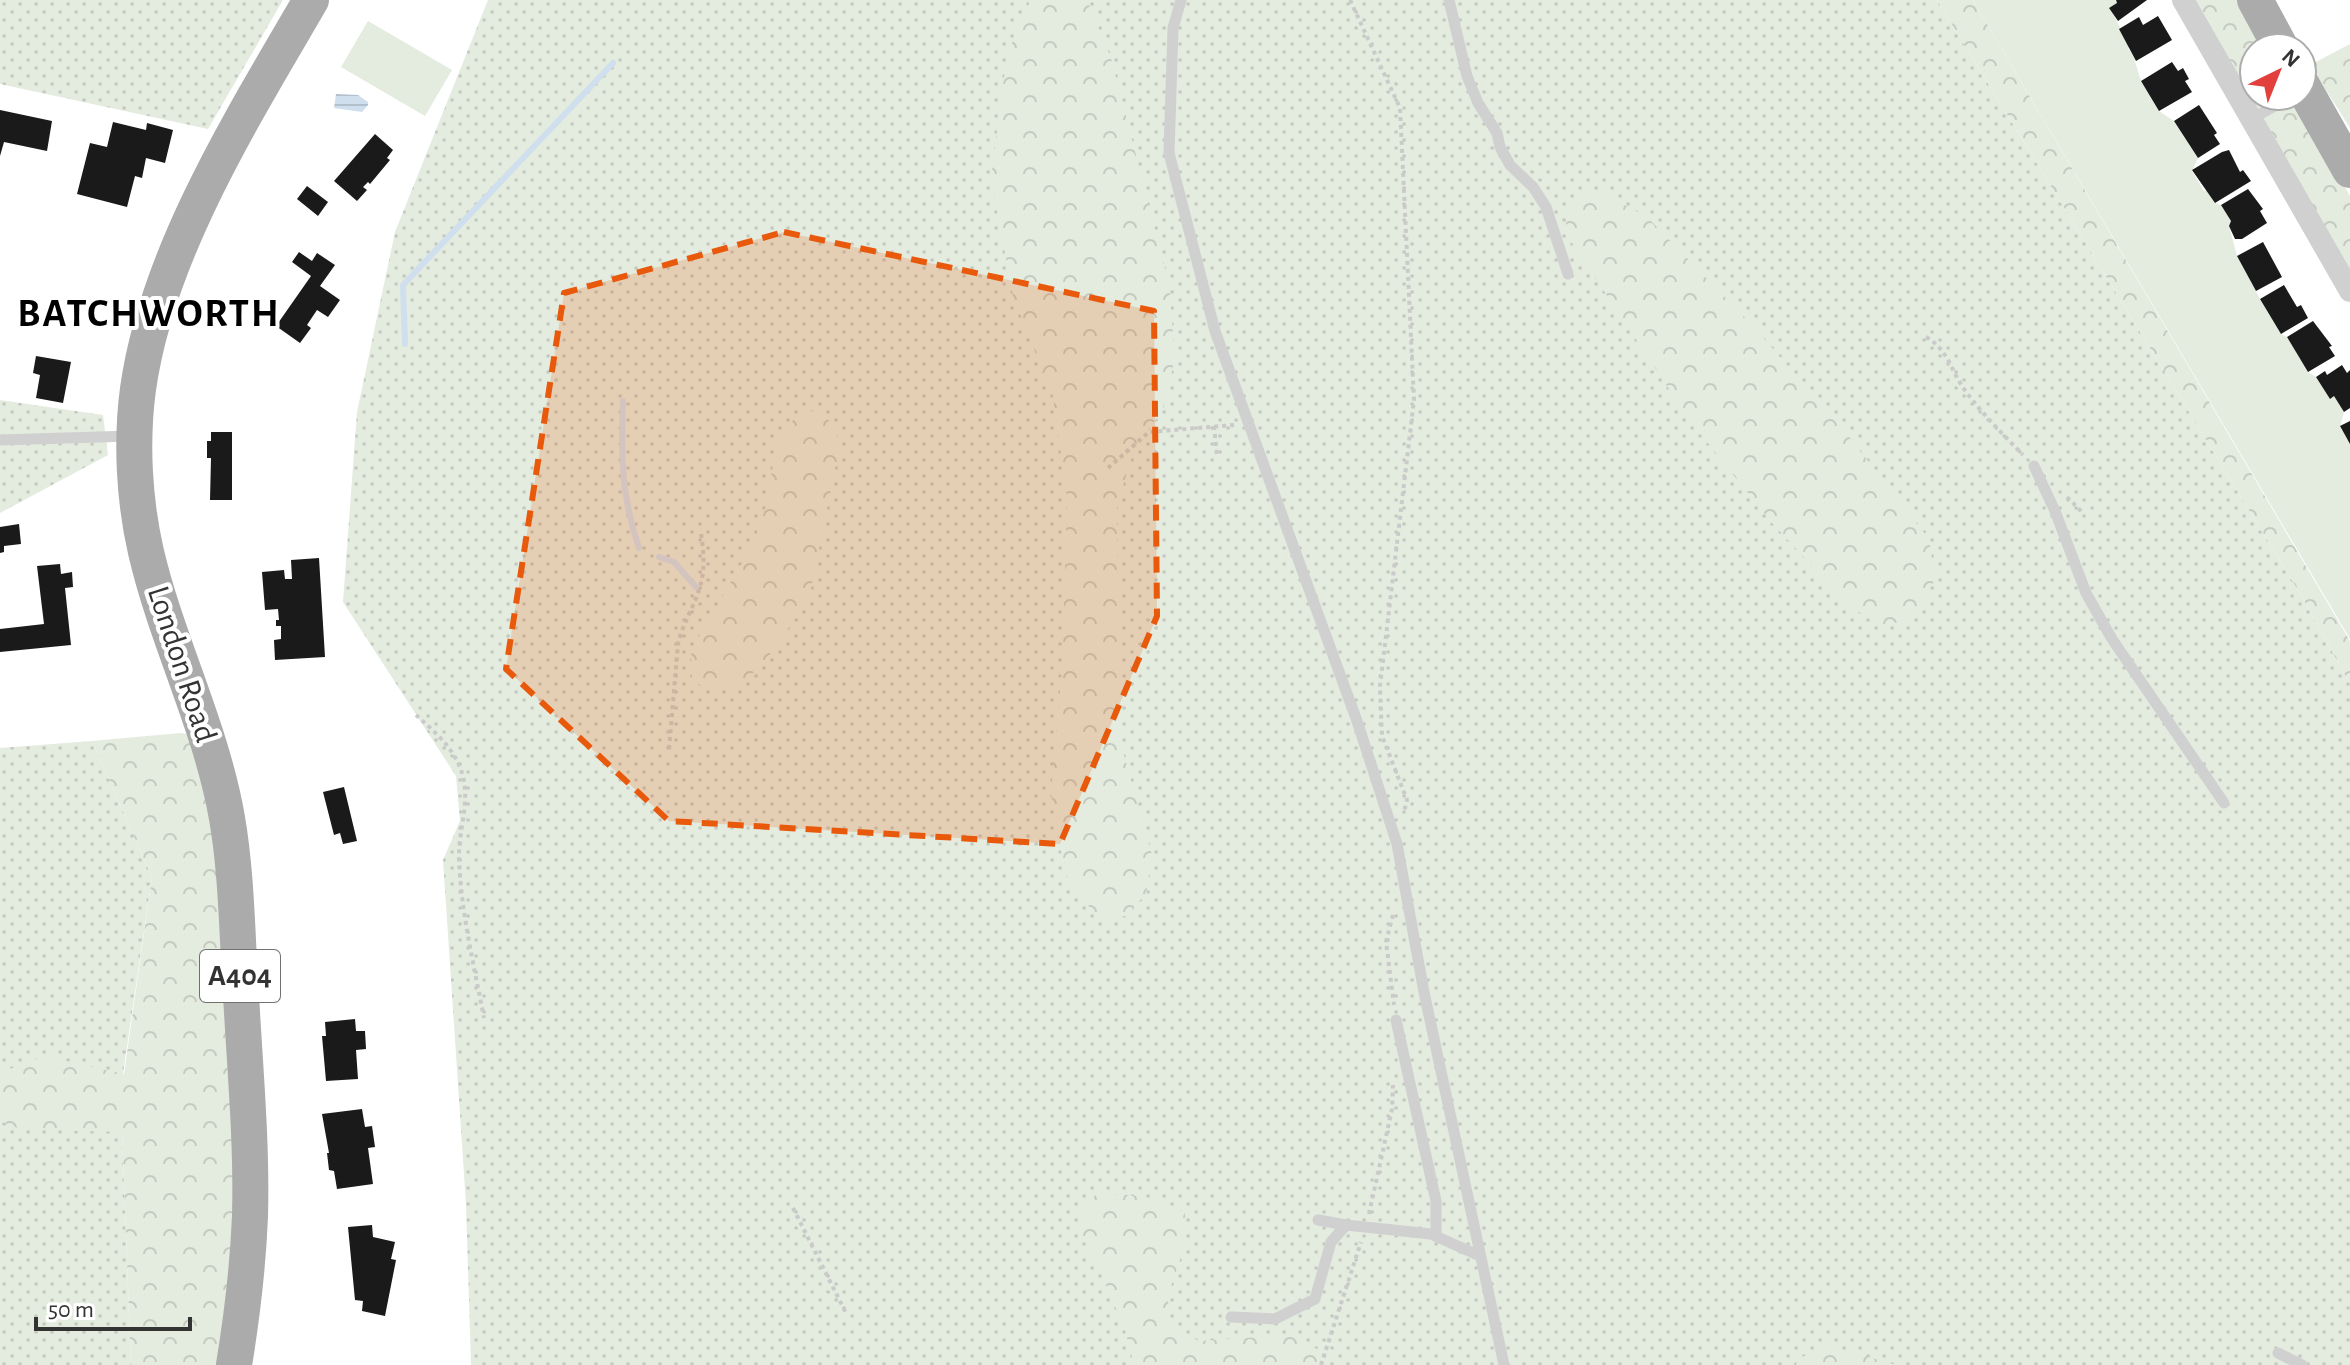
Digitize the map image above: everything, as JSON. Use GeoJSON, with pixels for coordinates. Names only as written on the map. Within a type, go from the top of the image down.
{"type":"FeatureCollection","features":[{"type":"Feature","properties":{"kind":"main road","name":"London Road"},"geometry":{"type":"LineString","coordinates":[[234,1365],[244,1302],[250,1216],[249,1136],[227,818],[200,719],[146,551],[139,512],[135,436],[138,389],[160,297],[193,218],[251,104],[311,0]]}},
{"type":"Feature","properties":{"kind":"main road"},"geometry":{"type":"LineString","coordinates":[[2255,0],[2272,32]]}},
{"type":"Feature","properties":{"kind":"main road"},"geometry":{"type":"LineString","coordinates":[[2313,112],[2350,170]]}},
{"type":"Feature","properties":{"kind":"street"},"geometry":{"type":"LineString","coordinates":[[2183,0],[2350,291]]}},
{"type":"Feature","properties":{"kind":"lane"},"geometry":{"type":"LineString","coordinates":[[1181,0],[1173,28],[1169,153],[1215,331],[1357,721],[1397,844],[1424,992],[1504,1365]]}},
{"type":"Feature","properties":{"kind":"lane"},"geometry":{"type":"LineString","coordinates":[[1449,0],[1467,76],[1478,103],[1488,115],[1510,165],[1533,187],[1546,207],[1568,274]]}},
{"type":"Feature","properties":{"kind":"lane"},"geometry":{"type":"LineString","coordinates":[[2251,119],[2263,112]]}},
{"type":"Feature","properties":{"kind":"lane"},"geometry":{"type":"LineString","coordinates":[[0,440],[135,436]]}},
{"type":"Feature","properties":{"kind":"lane"},"geometry":{"type":"LineString","coordinates":[[2034,466],[2086,593],[2112,639],[2224,803]]}},
{"type":"Feature","properties":{"kind":"lane"},"geometry":{"type":"LineString","coordinates":[[1396,1020],[1436,1201],[1436,1236]]}},
{"type":"Feature","properties":{"kind":"lane"},"geometry":{"type":"LineString","coordinates":[[1318,1220],[1436,1236],[1480,1256]]}},
{"type":"Feature","properties":{"kind":"lane"},"geometry":{"type":"LineString","coordinates":[[1231,1317],[1275,1319],[1315,1299],[1331,1242],[1346,1225]]}},
{"type":"Feature","properties":{"kind":"lane"},"geometry":{"type":"LineString","coordinates":[[2278,1353],[2302,1365]]}},
{"type":"Feature","properties":{"kind":"path"},"geometry":{"type":"LineString","coordinates":[[1350,0],[1400,108],[1414,400],[1380,686],[1382,736],[1407,800],[1397,844]]}},
{"type":"Feature","properties":{"kind":"path"},"geometry":{"type":"LineString","coordinates":[[1926,337],[1939,345],[1949,357],[1966,392],[2034,466],[2082,512]]}},
{"type":"Feature","properties":{"kind":"path"},"geometry":{"type":"LineString","coordinates":[[1108,468],[1149,432],[1248,424]]}},
{"type":"Feature","properties":{"kind":"path"},"geometry":{"type":"LineString","coordinates":[[1214,426],[1217,456]]}},
{"type":"Feature","properties":{"kind":"path"},"geometry":{"type":"LineString","coordinates":[[669,749],[678,644],[702,580],[704,555],[701,533]]}},
{"type":"Feature","properties":{"kind":"path"},"geometry":{"type":"LineString","coordinates":[[416,715],[445,742],[462,772],[466,806],[460,842],[461,880],[484,1018]]}},
{"type":"Feature","properties":{"kind":"path"},"geometry":{"type":"LineString","coordinates":[[1396,907],[1386,942],[1396,1020]]}},
{"type":"Feature","properties":{"kind":"path"},"geometry":{"type":"LineString","coordinates":[[1321,1365],[1366,1227],[1392,1109],[1393,1080]]}},
{"type":"Feature","properties":{"kind":"path"},"geometry":{"type":"LineString","coordinates":[[793,1208],[846,1313]]}},
{"type":"Feature","properties":{"kind":"highlighted area"},"geometry":{"type":"Polygon","coordinates":[[[784,232],[1154,311],[1157,616],[1060,844],[669,821],[506,669],[564,293],[784,232]]]}},
{"type":"Feature","properties":{"kind":"green space"},"geometry":{"type":"Polygon","coordinates":[[[0,0],[283,0],[208,129],[0,84],[0,0]]]}},
{"type":"Feature","properties":{"kind":"green space"},"geometry":{"type":"Polygon","coordinates":[[[488,0],[1937,0],[2301,595],[2350,684],[2350,1365],[471,1365],[466,1204],[443,860],[460,821],[456,776],[343,602],[357,412],[395,232],[488,0]]]}},
{"type":"Feature","properties":{"kind":"green space"},"geometry":{"type":"Polygon","coordinates":[[[1031,0],[1087,0],[1111,58],[1169,284],[1175,358],[1163,410],[1135,447],[1117,505],[1120,741],[1152,855],[1146,894],[1126,916],[1099,920],[1065,874],[1051,793],[1062,670],[1067,497],[1053,396],[1013,296],[991,178],[1006,62],[1017,27],[1031,0]]]}},
{"type":"Feature","properties":{"kind":"green space"},"geometry":{"type":"Polygon","coordinates":[[[1937,0],[1973,0],[2350,641],[2350,684],[2301,595],[1937,0]]]}},
{"type":"Feature","properties":{"kind":"green space"},"geometry":{"type":"Polygon","coordinates":[[[1973,0],[2115,0],[2117,3],[2110,8],[2130,47],[2141,81],[2159,111],[2174,121],[2198,158],[2192,171],[2204,191],[2207,190],[2215,203],[2221,205],[2231,221],[2229,226],[2237,256],[2260,299],[2308,372],[2316,377],[2330,398],[2334,396],[2344,412],[2340,427],[2350,444],[2350,639],[1973,0]]]}},
{"type":"Feature","properties":{"kind":"green space"},"geometry":{"type":"Polygon","coordinates":[[[2189,0],[2239,0],[2257,32],[2238,32],[2238,86],[2189,0]]]}},
{"type":"Feature","properties":{"kind":"green space"},"geometry":{"type":"Polygon","coordinates":[[[368,21],[452,70],[425,116],[341,67],[368,21]]]}},
{"type":"Feature","properties":{"kind":"green space"},"geometry":{"type":"Polygon","coordinates":[[[2350,44],[2350,128],[2318,78],[2318,61],[2350,44]]]}},
{"type":"Feature","properties":{"kind":"green space"},"geometry":{"type":"Polygon","coordinates":[[[2253,112],[2301,112],[2350,196],[2350,281],[2253,112]]]}},
{"type":"Feature","properties":{"kind":"green space"},"geometry":{"type":"Polygon","coordinates":[[[1587,192],[1603,193],[1647,217],[1754,327],[1850,438],[1929,539],[1935,579],[1922,605],[1902,622],[1878,625],[1847,604],[1772,523],[1691,422],[1566,234],[1566,211],[1587,192]]]}},
{"type":"Feature","properties":{"kind":"green space"},"geometry":{"type":"Polygon","coordinates":[[[0,400],[103,415],[108,455],[0,513],[0,400]]]}},
{"type":"Feature","properties":{"kind":"green space"},"geometry":{"type":"Polygon","coordinates":[[[819,410],[834,426],[840,444],[809,599],[761,667],[734,687],[707,690],[692,679],[691,650],[753,544],[766,506],[776,448],[786,427],[801,413],[819,410]]]}},
{"type":"Feature","properties":{"kind":"green space"},"geometry":{"type":"Polygon","coordinates":[[[181,733],[191,735],[211,806],[219,879],[237,1162],[233,1259],[218,1365],[131,1365],[122,1132],[20,1129],[0,1121],[0,1073],[43,1056],[124,1074],[152,877],[92,741],[181,733]]]}},
{"type":"Feature","properties":{"kind":"green space"},"geometry":{"type":"Polygon","coordinates":[[[92,741],[152,877],[123,1074],[122,1131],[131,1365],[0,1365],[0,748],[92,741]]]}},
{"type":"Feature","properties":{"kind":"green space"},"geometry":{"type":"Polygon","coordinates":[[[1096,1194],[1142,1197],[1164,1202],[1185,1213],[1184,1248],[1168,1295],[1169,1326],[1199,1341],[1290,1335],[1321,1351],[1327,1365],[1134,1365],[1125,1330],[1080,1233],[1080,1214],[1096,1194]]]}},
{"type":"Feature","properties":{"kind":"green space"},"geometry":{"type":"Polygon","coordinates":[[[1827,1345],[1896,1365],[1796,1365],[1798,1359],[1827,1345]]]}},
{"type":"Feature","properties":{"kind":"water"},"geometry":{"type":"Polygon","coordinates":[[[336,94],[358,95],[368,105],[362,112],[334,108],[336,94]]]}},
{"type":"Feature","properties":{"kind":"building"},"geometry":{"type":"Polygon","coordinates":[[[2116,0],[2147,0],[2118,21],[2109,8],[2117,3],[2116,0]]]}},
{"type":"Feature","properties":{"kind":"building"},"geometry":{"type":"Polygon","coordinates":[[[2158,16],[2172,40],[2136,61],[2119,29],[2139,17],[2143,25],[2158,16]]]}},
{"type":"Feature","properties":{"kind":"building"},"geometry":{"type":"Polygon","coordinates":[[[2172,62],[2178,71],[2183,68],[2189,79],[2185,81],[2192,92],[2159,111],[2141,81],[2172,62]]]}},
{"type":"Feature","properties":{"kind":"building"},"geometry":{"type":"Polygon","coordinates":[[[2199,105],[2217,133],[2214,135],[2220,144],[2198,158],[2174,121],[2199,105]]]}},
{"type":"Feature","properties":{"kind":"building"},"geometry":{"type":"Polygon","coordinates":[[[0,110],[52,121],[47,151],[4,142],[0,156],[0,110]]]}},
{"type":"Feature","properties":{"kind":"building"},"geometry":{"type":"Polygon","coordinates":[[[113,122],[146,130],[147,123],[173,130],[165,163],[146,158],[142,178],[135,176],[127,207],[77,194],[90,143],[107,147],[113,122]]]}},
{"type":"Feature","properties":{"kind":"building"},"geometry":{"type":"Polygon","coordinates":[[[375,134],[393,150],[387,158],[390,160],[370,184],[368,182],[363,187],[367,190],[357,201],[334,181],[375,134]]]}},
{"type":"Feature","properties":{"kind":"building"},"geometry":{"type":"Polygon","coordinates":[[[2229,150],[2240,172],[2243,170],[2251,181],[2215,203],[2192,170],[2229,150]]]}},
{"type":"Feature","properties":{"kind":"building"},"geometry":{"type":"Polygon","coordinates":[[[307,186],[328,202],[318,216],[297,199],[307,186]]]}},
{"type":"Feature","properties":{"kind":"building"},"geometry":{"type":"Polygon","coordinates":[[[2248,189],[2263,209],[2260,211],[2267,223],[2242,239],[2235,239],[2229,226],[2231,221],[2221,205],[2248,189]]]}},
{"type":"Feature","properties":{"kind":"building"},"geometry":{"type":"Polygon","coordinates":[[[2263,242],[2282,277],[2256,291],[2237,256],[2263,242]]]}},
{"type":"Feature","properties":{"kind":"building"},"geometry":{"type":"Polygon","coordinates":[[[299,252],[312,261],[317,253],[335,265],[320,286],[340,300],[328,317],[317,310],[307,325],[311,328],[300,343],[276,326],[311,276],[292,262],[299,252]]]}},
{"type":"Feature","properties":{"kind":"building"},"geometry":{"type":"Polygon","coordinates":[[[2284,285],[2297,307],[2301,305],[2308,318],[2281,334],[2260,299],[2284,285]]]}},
{"type":"Feature","properties":{"kind":"building"},"geometry":{"type":"Polygon","coordinates":[[[2313,321],[2332,346],[2329,347],[2335,356],[2308,372],[2287,337],[2313,321]]]}},
{"type":"Feature","properties":{"kind":"building"},"geometry":{"type":"Polygon","coordinates":[[[36,356],[71,362],[63,403],[36,398],[40,375],[33,373],[36,356]]]}},
{"type":"Feature","properties":{"kind":"building"},"geometry":{"type":"Polygon","coordinates":[[[2342,365],[2347,373],[2350,370],[2350,408],[2344,412],[2334,396],[2330,399],[2316,377],[2325,371],[2327,375],[2342,365]]]}},
{"type":"Feature","properties":{"kind":"building"},"geometry":{"type":"Polygon","coordinates":[[[2350,421],[2350,444],[2340,426],[2350,421]]]}},
{"type":"Feature","properties":{"kind":"building"},"geometry":{"type":"Polygon","coordinates":[[[211,432],[232,432],[232,500],[210,500],[211,458],[207,458],[207,441],[211,441],[211,432]]]}},
{"type":"Feature","properties":{"kind":"building"},"geometry":{"type":"Polygon","coordinates":[[[19,524],[21,544],[4,546],[4,552],[0,553],[0,527],[19,524]]]}},
{"type":"Feature","properties":{"kind":"building"},"geometry":{"type":"Polygon","coordinates":[[[319,558],[325,657],[275,660],[274,640],[281,639],[281,626],[276,626],[278,609],[265,610],[262,572],[284,570],[285,579],[292,579],[291,560],[319,558]]]}},
{"type":"Feature","properties":{"kind":"building"},"geometry":{"type":"Polygon","coordinates":[[[60,564],[61,574],[72,572],[73,587],[65,588],[71,645],[0,652],[0,629],[44,624],[37,566],[60,564]]]}},
{"type":"Feature","properties":{"kind":"building"},"geometry":{"type":"Polygon","coordinates":[[[344,787],[357,841],[343,844],[340,833],[334,835],[323,792],[344,787]]]}},
{"type":"Feature","properties":{"kind":"building"},"geometry":{"type":"Polygon","coordinates":[[[355,1019],[356,1031],[365,1031],[366,1049],[356,1050],[358,1079],[326,1081],[322,1036],[326,1036],[325,1022],[355,1019]]]}},
{"type":"Feature","properties":{"kind":"building"},"geometry":{"type":"Polygon","coordinates":[[[362,1109],[365,1127],[372,1126],[375,1147],[368,1148],[373,1184],[337,1189],[334,1171],[329,1170],[322,1114],[362,1109]]]}},
{"type":"Feature","properties":{"kind":"building"},"geometry":{"type":"Polygon","coordinates":[[[372,1225],[373,1237],[395,1242],[391,1259],[396,1260],[385,1316],[362,1311],[363,1301],[355,1300],[348,1227],[372,1225]]]}},
{"type":"Feature","properties":{"kind":"waterway"},"geometry":{"type":"LineString","coordinates":[[405,344],[403,285],[613,63]]}},
{"type":"Feature","properties":{"kind":"waterway"},"geometry":{"type":"LineString","coordinates":[[623,401],[624,476],[639,548]]}},
{"type":"Feature","properties":{"kind":"waterway"},"geometry":{"type":"LineString","coordinates":[[659,557],[674,562],[696,587]]}},
{"type":"Feature","properties":{"kind":"district","name":"BATCHWORTH"},"geometry":{"type":"Point","coordinates":[149,314]}}]}
